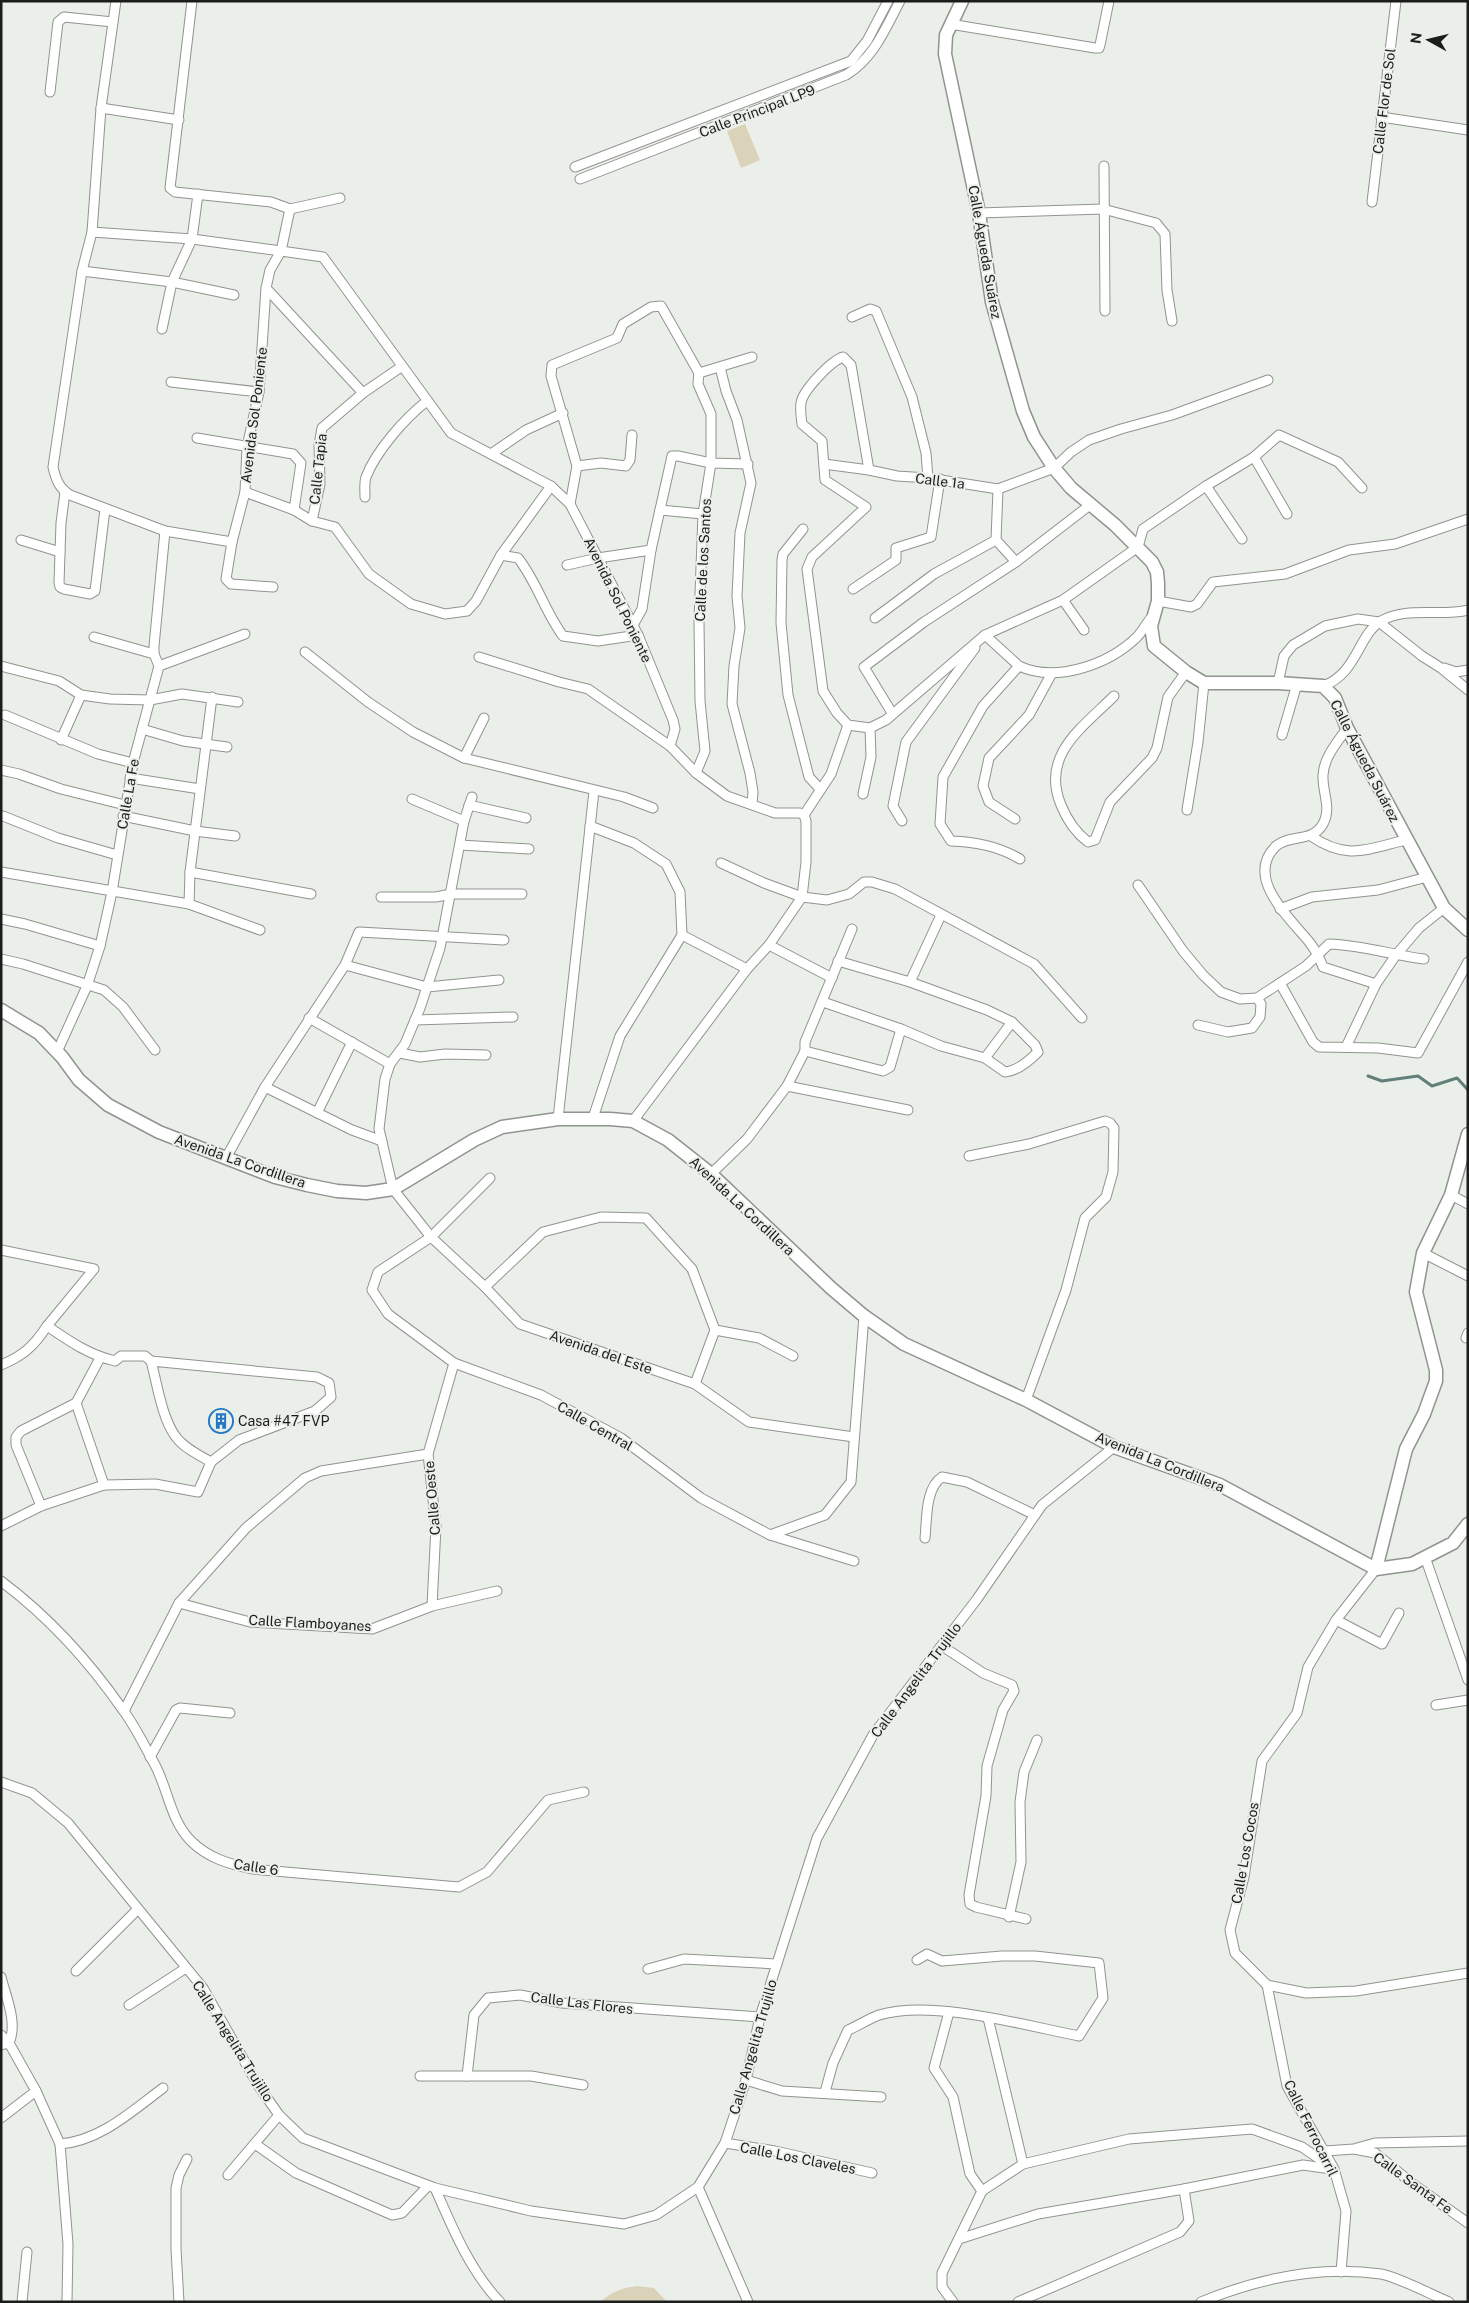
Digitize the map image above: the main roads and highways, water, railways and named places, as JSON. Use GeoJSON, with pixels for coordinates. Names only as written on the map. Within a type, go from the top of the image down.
{"type":"FeatureCollection","features":[{"type":"Feature","properties":{"kind":"main road","name":"Calle Águeda Suárez"},"geometry":{"type":"LineString","coordinates":[[962,1],[946,35],[945,54],[979,213],[992,302],[1023,411],[1034,436],[1054,468],[1070,488],[1138,547],[1152,562],[1157,572],[1157,607],[1151,626],[1154,646],[1186,672],[1204,683],[1278,683],[1323,686],[1335,698],[1346,728],[1444,908],[1468,930]]}},
{"type":"Feature","properties":{"kind":"main road","name":"Avenida La Cordillera"},"geometry":{"type":"LineString","coordinates":[[1,1010],[39,1033],[79,1080],[108,1105],[159,1132],[226,1158],[276,1176],[337,1191],[366,1193],[393,1189],[474,1140],[502,1127],[558,1119],[593,1118],[633,1121],[668,1140],[711,1174],[771,1232],[864,1316],[904,1344],[1026,1400],[1114,1447],[1220,1485],[1376,1569]]}},
{"type":"Feature","properties":{"kind":"main road"},"geometry":{"type":"LineString","coordinates":[[1468,1134],[1451,1195],[1423,1253],[1416,1292],[1436,1370],[1436,1381],[1424,1414],[1406,1449],[1376,1569],[1412,1564],[1454,1544],[1468,1524]]}},
{"type":"Feature","properties":{"kind":"waterway"},"geometry":{"type":"LineString","coordinates":[[1368,1076],[1382,1081],[1418,1076],[1432,1086],[1457,1078],[1468,1090]]}},
{"type":"Feature","properties":{"kind":"place","name":"Casa #47 FVP"},"geometry":{"type":"Point","coordinates":[221,1421]}}]}
